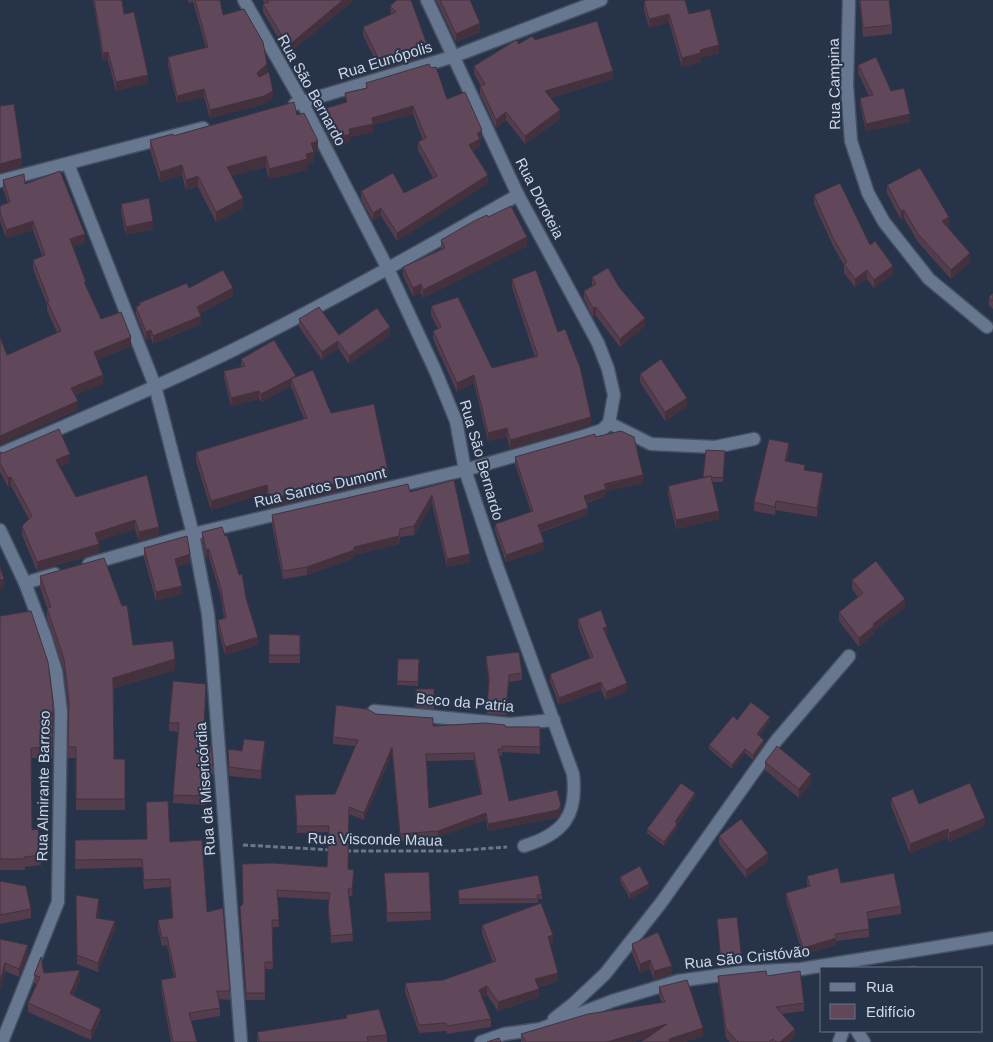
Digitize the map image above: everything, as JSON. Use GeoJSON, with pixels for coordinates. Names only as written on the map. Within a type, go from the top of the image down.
{"type":"FeatureCollection","features":[{"type":"Feature","properties":{"kind":"street","name":"Rua São Bernardo"},"geometry":{"type":"LineString","coordinates":[[244,0],[302,102],[388,269],[456,421],[465,470],[497,566],[574,774],[576,793],[572,809],[559,828],[546,839],[524,846]]}},
{"type":"Feature","properties":{"kind":"street","name":"Rua Doroteia"},"geometry":{"type":"LineString","coordinates":[[427,0],[455,56],[518,195],[598,343],[608,369],[614,395],[610,417]]}},
{"type":"Feature","properties":{"kind":"street","name":"Rua Eunópolis"},"geometry":{"type":"LineString","coordinates":[[283,107],[455,56],[601,0]]}},
{"type":"Feature","properties":{"kind":"street","name":"Rua Campina"},"geometry":{"type":"LineString","coordinates":[[849,0],[847,84],[851,141],[868,193],[884,222],[929,279],[987,327]]}},
{"type":"Feature","properties":{"kind":"street"},"geometry":{"type":"LineString","coordinates":[[0,181],[218,124]]}},
{"type":"Feature","properties":{"kind":"street"},"geometry":{"type":"LineString","coordinates":[[68,164],[155,386],[193,534]]}},
{"type":"Feature","properties":{"kind":"street"},"geometry":{"type":"LineString","coordinates":[[0,454],[155,386],[257,338],[388,269],[518,195]]}},
{"type":"Feature","properties":{"kind":"street"},"geometry":{"type":"LineString","coordinates":[[610,417],[651,444],[715,447],[754,439]]}},
{"type":"Feature","properties":{"kind":"street","name":"Rua Santos Dumont"},"geometry":{"type":"LineString","coordinates":[[25,583],[193,534],[465,470],[602,430],[610,417]]}},
{"type":"Feature","properties":{"kind":"street","name":"Rua Almirante Barroso"},"geometry":{"type":"LineString","coordinates":[[0,530],[25,583],[56,671],[61,712],[58,902],[2,1042]]}},
{"type":"Feature","properties":{"kind":"street","name":"Rua da Misericórdia"},"geometry":{"type":"LineString","coordinates":[[193,534],[208,614],[241,1042]]}},
{"type":"Feature","properties":{"kind":"street"},"geometry":{"type":"LineString","coordinates":[[540,1029],[573,1004],[606,974],[661,903],[776,740],[849,656]]}},
{"type":"Feature","properties":{"kind":"street","name":"Beco da Patria"},"geometry":{"type":"LineString","coordinates":[[374,711],[510,724],[554,720]]}},
{"type":"Feature","properties":{"kind":"street","name":"Rua São Cristóvão"},"geometry":{"type":"LineString","coordinates":[[827,967],[853,965],[993,938]]}},
{"type":"Feature","properties":{"kind":"street","name":"Rua São Cristóvão"},"geometry":{"type":"LineString","coordinates":[[481,1042],[504,1034],[540,1029],[612,1001],[678,980],[743,972],[820,968]]}},
{"type":"Feature","properties":{"kind":"path","name":"Rua Visconde Maua"},"geometry":{"type":"LineString","coordinates":[[225,844],[335,851]]}},
{"type":"Feature","properties":{"kind":"path","name":"Rua Visconde Maua"},"geometry":{"type":"LineString","coordinates":[[344,851],[452,851],[524,846]]}},
{"type":"Feature","properties":{"kind":"building"},"geometry":{"type":"Polygon","coordinates":[[[94,0],[122,0],[124,14],[134,12],[148,75],[116,82],[108,52],[103,53],[94,0]]]}},
{"type":"Feature","properties":{"kind":"building"},"geometry":{"type":"Polygon","coordinates":[[[195,0],[220,0],[223,15],[244,9],[263,42],[267,64],[257,73],[259,77],[269,72],[273,91],[264,96],[210,110],[204,89],[177,96],[168,57],[208,47],[195,0]]]}},
{"type":"Feature","properties":{"kind":"building"},"geometry":{"type":"Polygon","coordinates":[[[267,0],[343,0],[288,46],[263,4],[269,2],[267,0]]]}},
{"type":"Feature","properties":{"kind":"building"},"geometry":{"type":"Polygon","coordinates":[[[397,0],[411,0],[428,47],[421,40],[416,45],[420,51],[380,62],[363,27],[396,12],[390,6],[397,0]]]}},
{"type":"Feature","properties":{"kind":"building"},"geometry":{"type":"Polygon","coordinates":[[[440,0],[470,0],[480,23],[456,34],[440,0]]]}},
{"type":"Feature","properties":{"kind":"building"},"geometry":{"type":"Polygon","coordinates":[[[685,0],[689,14],[710,9],[719,45],[700,50],[701,53],[682,58],[669,14],[649,19],[644,1],[685,0]]]}},
{"type":"Feature","properties":{"kind":"building"},"geometry":{"type":"Polygon","coordinates":[[[860,0],[889,0],[892,25],[863,28],[860,0]]]}},
{"type":"Feature","properties":{"kind":"building"},"geometry":{"type":"Polygon","coordinates":[[[597,21],[613,71],[545,91],[560,110],[525,136],[506,112],[496,120],[480,86],[485,84],[474,66],[516,40],[519,44],[532,36],[535,40],[597,21]]]}},
{"type":"Feature","properties":{"kind":"building"},"geometry":{"type":"Polygon","coordinates":[[[876,57],[891,91],[904,88],[910,114],[866,124],[860,98],[873,95],[858,65],[876,57]]]}},
{"type":"Feature","properties":{"kind":"building"},"geometry":{"type":"Polygon","coordinates":[[[429,64],[431,68],[436,67],[447,99],[465,92],[482,130],[477,134],[480,139],[469,145],[488,175],[397,233],[381,208],[373,213],[361,191],[393,173],[404,193],[437,176],[418,142],[426,138],[413,106],[372,118],[373,124],[349,129],[350,134],[334,139],[320,110],[347,102],[345,93],[367,88],[366,83],[429,64]]]}},
{"type":"Feature","properties":{"kind":"building"},"geometry":{"type":"Polygon","coordinates":[[[294,102],[297,115],[304,113],[318,141],[311,143],[314,152],[306,154],[307,159],[269,169],[266,156],[227,167],[243,198],[216,212],[198,176],[186,180],[182,165],[160,172],[150,140],[173,134],[173,136],[294,102]]]}},
{"type":"Feature","properties":{"kind":"building"},"geometry":{"type":"Polygon","coordinates":[[[14,104],[22,158],[0,164],[0,106],[14,104]]]}},
{"type":"Feature","properties":{"kind":"building"},"geometry":{"type":"Polygon","coordinates":[[[920,168],[949,217],[942,221],[970,253],[951,270],[918,234],[904,210],[901,211],[887,185],[920,168]]]}},
{"type":"Feature","properties":{"kind":"building"},"geometry":{"type":"Polygon","coordinates":[[[60,171],[85,234],[70,239],[86,282],[84,282],[101,319],[121,312],[131,337],[94,352],[103,375],[71,388],[78,401],[0,436],[0,337],[7,355],[61,331],[47,301],[49,301],[33,260],[45,255],[33,221],[6,230],[0,206],[10,202],[3,180],[24,174],[25,184],[60,171]]]}},
{"type":"Feature","properties":{"kind":"building"},"geometry":{"type":"Polygon","coordinates":[[[840,183],[870,245],[875,241],[893,266],[874,280],[867,270],[855,279],[844,264],[847,262],[833,238],[814,195],[840,183]]]}},
{"type":"Feature","properties":{"kind":"building"},"geometry":{"type":"Polygon","coordinates":[[[149,198],[153,221],[126,227],[121,204],[149,198]]]}},
{"type":"Feature","properties":{"kind":"building"},"geometry":{"type":"Polygon","coordinates":[[[511,206],[527,237],[423,290],[421,284],[413,288],[403,267],[445,248],[441,240],[474,221],[487,215],[488,217],[511,206]]]}},
{"type":"Feature","properties":{"kind":"building"},"geometry":{"type":"Polygon","coordinates":[[[608,268],[619,287],[645,318],[620,339],[596,307],[593,308],[584,291],[596,284],[592,277],[608,268]]]}},
{"type":"Feature","properties":{"kind":"building"},"geometry":{"type":"Polygon","coordinates":[[[223,270],[233,288],[197,307],[201,316],[153,336],[151,330],[146,332],[136,307],[140,305],[139,303],[187,283],[189,288],[223,270]]]}},
{"type":"Feature","properties":{"kind":"building"},"geometry":{"type":"Polygon","coordinates":[[[536,270],[558,332],[565,329],[580,367],[591,417],[510,440],[507,428],[488,433],[474,375],[457,383],[433,331],[441,327],[431,306],[458,297],[492,368],[538,356],[512,279],[536,270]]]}},
{"type":"Feature","properties":{"kind":"building"},"geometry":{"type":"Polygon","coordinates":[[[993,293],[993,301],[989,297],[993,293]]]}},
{"type":"Feature","properties":{"kind":"building"},"geometry":{"type":"Polygon","coordinates":[[[319,307],[339,335],[377,308],[390,327],[349,356],[338,341],[322,352],[299,319],[319,307]]]}},
{"type":"Feature","properties":{"kind":"building"},"geometry":{"type":"Polygon","coordinates":[[[274,340],[296,376],[261,394],[259,391],[231,398],[224,371],[245,366],[241,359],[274,340]]]}},
{"type":"Feature","properties":{"kind":"building"},"geometry":{"type":"Polygon","coordinates":[[[661,359],[687,398],[665,412],[640,374],[661,359]]]}},
{"type":"Feature","properties":{"kind":"building"},"geometry":{"type":"Polygon","coordinates":[[[313,370],[331,413],[374,404],[388,471],[269,499],[267,485],[211,501],[196,452],[307,418],[291,379],[313,370]]]}},
{"type":"Feature","properties":{"kind":"building"},"geometry":{"type":"Polygon","coordinates":[[[59,429],[70,454],[56,460],[76,497],[147,475],[159,527],[139,532],[135,520],[95,533],[99,544],[37,562],[22,526],[32,516],[11,477],[8,478],[0,463],[0,452],[3,453],[59,429]]]}},
{"type":"Feature","properties":{"kind":"building"},"geometry":{"type":"Polygon","coordinates":[[[621,431],[634,437],[643,475],[604,484],[606,489],[584,496],[588,508],[538,525],[544,542],[506,555],[495,524],[533,511],[515,457],[595,434],[595,437],[621,431]]]}},
{"type":"Feature","properties":{"kind":"building"},"geometry":{"type":"Polygon","coordinates":[[[769,439],[789,443],[785,461],[805,465],[804,470],[823,473],[817,508],[776,501],[775,507],[754,502],[769,439]]]}},
{"type":"Feature","properties":{"kind":"building"},"geometry":{"type":"Polygon","coordinates":[[[706,450],[725,451],[723,478],[703,477],[706,450]]]}},
{"type":"Feature","properties":{"kind":"building"},"geometry":{"type":"Polygon","coordinates":[[[711,476],[719,511],[676,520],[668,486],[711,476]]]}},
{"type":"Feature","properties":{"kind":"building"},"geometry":{"type":"Polygon","coordinates":[[[454,480],[470,554],[447,559],[432,495],[414,526],[400,529],[399,536],[354,547],[354,550],[307,567],[283,571],[272,515],[408,484],[410,492],[454,480]]]}},
{"type":"Feature","properties":{"kind":"building"},"geometry":{"type":"Polygon","coordinates":[[[222,527],[225,536],[227,535],[239,575],[242,574],[246,598],[258,637],[225,647],[218,620],[226,618],[221,589],[209,549],[206,550],[202,532],[222,527]]]}},
{"type":"Feature","properties":{"kind":"building"},"geometry":{"type":"Polygon","coordinates":[[[187,536],[190,554],[175,559],[182,586],[156,592],[144,548],[187,536]]]}},
{"type":"Feature","properties":{"kind":"building"},"geometry":{"type":"Polygon","coordinates":[[[104,558],[122,606],[127,605],[133,645],[173,641],[175,659],[113,678],[114,759],[125,759],[125,799],[76,799],[76,747],[68,747],[69,701],[64,659],[47,608],[51,607],[40,576],[104,558]]]}},
{"type":"Feature","properties":{"kind":"building"},"geometry":{"type":"Polygon","coordinates":[[[876,561],[905,599],[873,624],[874,626],[859,638],[839,612],[863,593],[852,580],[876,561]]]}},
{"type":"Feature","properties":{"kind":"building"},"geometry":{"type":"Polygon","coordinates":[[[0,567],[4,579],[0,580],[0,567]]]}},
{"type":"Feature","properties":{"kind":"building"},"geometry":{"type":"Polygon","coordinates":[[[601,610],[607,627],[603,628],[627,683],[606,692],[601,682],[559,698],[550,674],[593,657],[578,619],[601,610]]]}},
{"type":"Feature","properties":{"kind":"building"},"geometry":{"type":"Polygon","coordinates":[[[31,611],[48,662],[53,702],[52,747],[31,748],[32,830],[38,829],[41,855],[24,857],[25,859],[0,859],[0,616],[31,611]]]}},
{"type":"Feature","properties":{"kind":"building"},"geometry":{"type":"Polygon","coordinates":[[[269,634],[300,635],[300,655],[269,655],[269,634]]]}},
{"type":"Feature","properties":{"kind":"building"},"geometry":{"type":"Polygon","coordinates":[[[519,652],[522,673],[509,675],[506,709],[487,707],[489,679],[486,656],[519,652]]]}},
{"type":"Feature","properties":{"kind":"building"},"geometry":{"type":"Polygon","coordinates":[[[398,659],[419,659],[418,682],[397,681],[398,659]]]}},
{"type":"Feature","properties":{"kind":"building"},"geometry":{"type":"Polygon","coordinates":[[[173,681],[206,684],[203,745],[211,747],[213,765],[209,765],[205,796],[173,795],[179,723],[169,723],[173,681]]]}},
{"type":"Feature","properties":{"kind":"building"},"geometry":{"type":"Polygon","coordinates":[[[416,689],[434,689],[434,704],[415,702],[416,689]]]}},
{"type":"Feature","properties":{"kind":"building"},"geometry":{"type":"Polygon","coordinates":[[[751,702],[770,717],[757,734],[764,740],[753,755],[745,749],[732,765],[709,745],[733,716],[737,720],[751,702]]]}},
{"type":"Feature","properties":{"kind":"building"},"geometry":{"type":"Polygon","coordinates":[[[336,705],[367,709],[376,714],[433,718],[433,726],[485,723],[505,725],[505,727],[540,727],[540,747],[502,746],[502,749],[498,749],[509,801],[557,790],[561,805],[558,810],[488,824],[486,813],[438,831],[400,834],[392,747],[364,813],[349,807],[348,869],[354,870],[352,889],[348,889],[353,934],[331,936],[328,907],[330,893],[277,890],[279,920],[272,920],[273,962],[265,962],[265,993],[246,993],[240,907],[243,904],[242,864],[273,863],[327,867],[329,826],[297,826],[295,795],[335,794],[358,740],[333,737],[336,705]],[[474,753],[426,754],[429,808],[482,794],[474,753]]]}},
{"type":"Feature","properties":{"kind":"building"},"geometry":{"type":"Polygon","coordinates":[[[244,739],[265,741],[261,771],[229,767],[228,749],[242,751],[244,739]]]}},
{"type":"Feature","properties":{"kind":"building"},"geometry":{"type":"Polygon","coordinates":[[[777,746],[811,774],[799,789],[765,762],[777,746]]]}},
{"type":"Feature","properties":{"kind":"building"},"geometry":{"type":"Polygon","coordinates":[[[681,783],[695,793],[664,842],[647,829],[681,783]]]}},
{"type":"Feature","properties":{"kind":"building"},"geometry":{"type":"Polygon","coordinates":[[[970,783],[985,818],[949,833],[948,829],[910,844],[891,798],[913,789],[919,804],[970,783]]]}},
{"type":"Feature","properties":{"kind":"building"},"geometry":{"type":"Polygon","coordinates":[[[168,801],[170,842],[202,840],[207,912],[223,908],[230,991],[217,991],[220,1008],[189,1013],[197,1042],[173,1042],[161,980],[176,977],[167,937],[162,938],[158,920],[173,918],[170,879],[144,880],[142,859],[75,860],[75,840],[147,839],[146,802],[168,801]]]}},
{"type":"Feature","properties":{"kind":"building"},"geometry":{"type":"Polygon","coordinates":[[[741,819],[768,853],[746,870],[719,836],[741,819]]]}},
{"type":"Feature","properties":{"kind":"building"},"geometry":{"type":"Polygon","coordinates":[[[640,866],[649,884],[630,894],[620,877],[640,866]]]}},
{"type":"Feature","properties":{"kind":"building"},"geometry":{"type":"Polygon","coordinates":[[[838,868],[841,883],[894,873],[901,906],[867,912],[869,929],[835,934],[836,938],[803,948],[786,893],[810,886],[807,876],[838,868]]]}},
{"type":"Feature","properties":{"kind":"building"},"geometry":{"type":"Polygon","coordinates":[[[429,872],[431,912],[387,913],[384,873],[429,872]]]}},
{"type":"Feature","properties":{"kind":"building"},"geometry":{"type":"Polygon","coordinates":[[[538,875],[542,894],[537,895],[538,899],[459,899],[458,890],[538,875]]]}},
{"type":"Feature","properties":{"kind":"building"},"geometry":{"type":"Polygon","coordinates":[[[0,881],[26,886],[31,909],[0,915],[0,881]]]}},
{"type":"Feature","properties":{"kind":"building"},"geometry":{"type":"Polygon","coordinates":[[[76,895],[99,899],[96,918],[115,921],[98,963],[77,955],[76,895]]]}},
{"type":"Feature","properties":{"kind":"building"},"geometry":{"type":"Polygon","coordinates":[[[541,903],[553,935],[548,937],[558,973],[535,979],[539,989],[498,1002],[487,986],[479,990],[491,1019],[447,1026],[446,1023],[419,1025],[405,983],[443,980],[496,961],[482,925],[541,903]]]}},
{"type":"Feature","properties":{"kind":"building"},"geometry":{"type":"Polygon","coordinates":[[[737,917],[742,960],[721,962],[717,919],[737,917]]]}},
{"type":"Feature","properties":{"kind":"building"},"geometry":{"type":"Polygon","coordinates":[[[658,932],[672,966],[654,971],[650,960],[640,964],[632,944],[658,932]]]}},
{"type":"Feature","properties":{"kind":"building"},"geometry":{"type":"Polygon","coordinates":[[[0,939],[28,945],[19,969],[5,963],[0,982],[0,939]]]}},
{"type":"Feature","properties":{"kind":"building"},"geometry":{"type":"Polygon","coordinates":[[[41,957],[44,973],[80,970],[70,994],[101,1009],[91,1031],[28,1003],[40,977],[34,975],[41,957]]]}},
{"type":"Feature","properties":{"kind":"building"},"geometry":{"type":"Polygon","coordinates":[[[766,971],[767,976],[800,971],[804,1003],[776,1007],[795,1029],[780,1042],[776,1042],[773,1039],[769,1042],[738,1042],[726,1029],[718,976],[766,971]]]}},
{"type":"Feature","properties":{"kind":"building"},"geometry":{"type":"Polygon","coordinates":[[[687,980],[703,1028],[669,1039],[670,1042],[641,1042],[667,1024],[607,1042],[526,1042],[521,1034],[588,1014],[665,1002],[659,987],[687,980]]]}},
{"type":"Feature","properties":{"kind":"building"},"geometry":{"type":"Polygon","coordinates":[[[379,1009],[387,1035],[367,1037],[368,1042],[259,1042],[257,1032],[347,1018],[346,1015],[379,1009]]]}},
{"type":"Feature","properties":{"kind":"building"},"geometry":{"type":"Polygon","coordinates":[[[499,1038],[501,1042],[487,1042],[499,1038]]]}}]}
